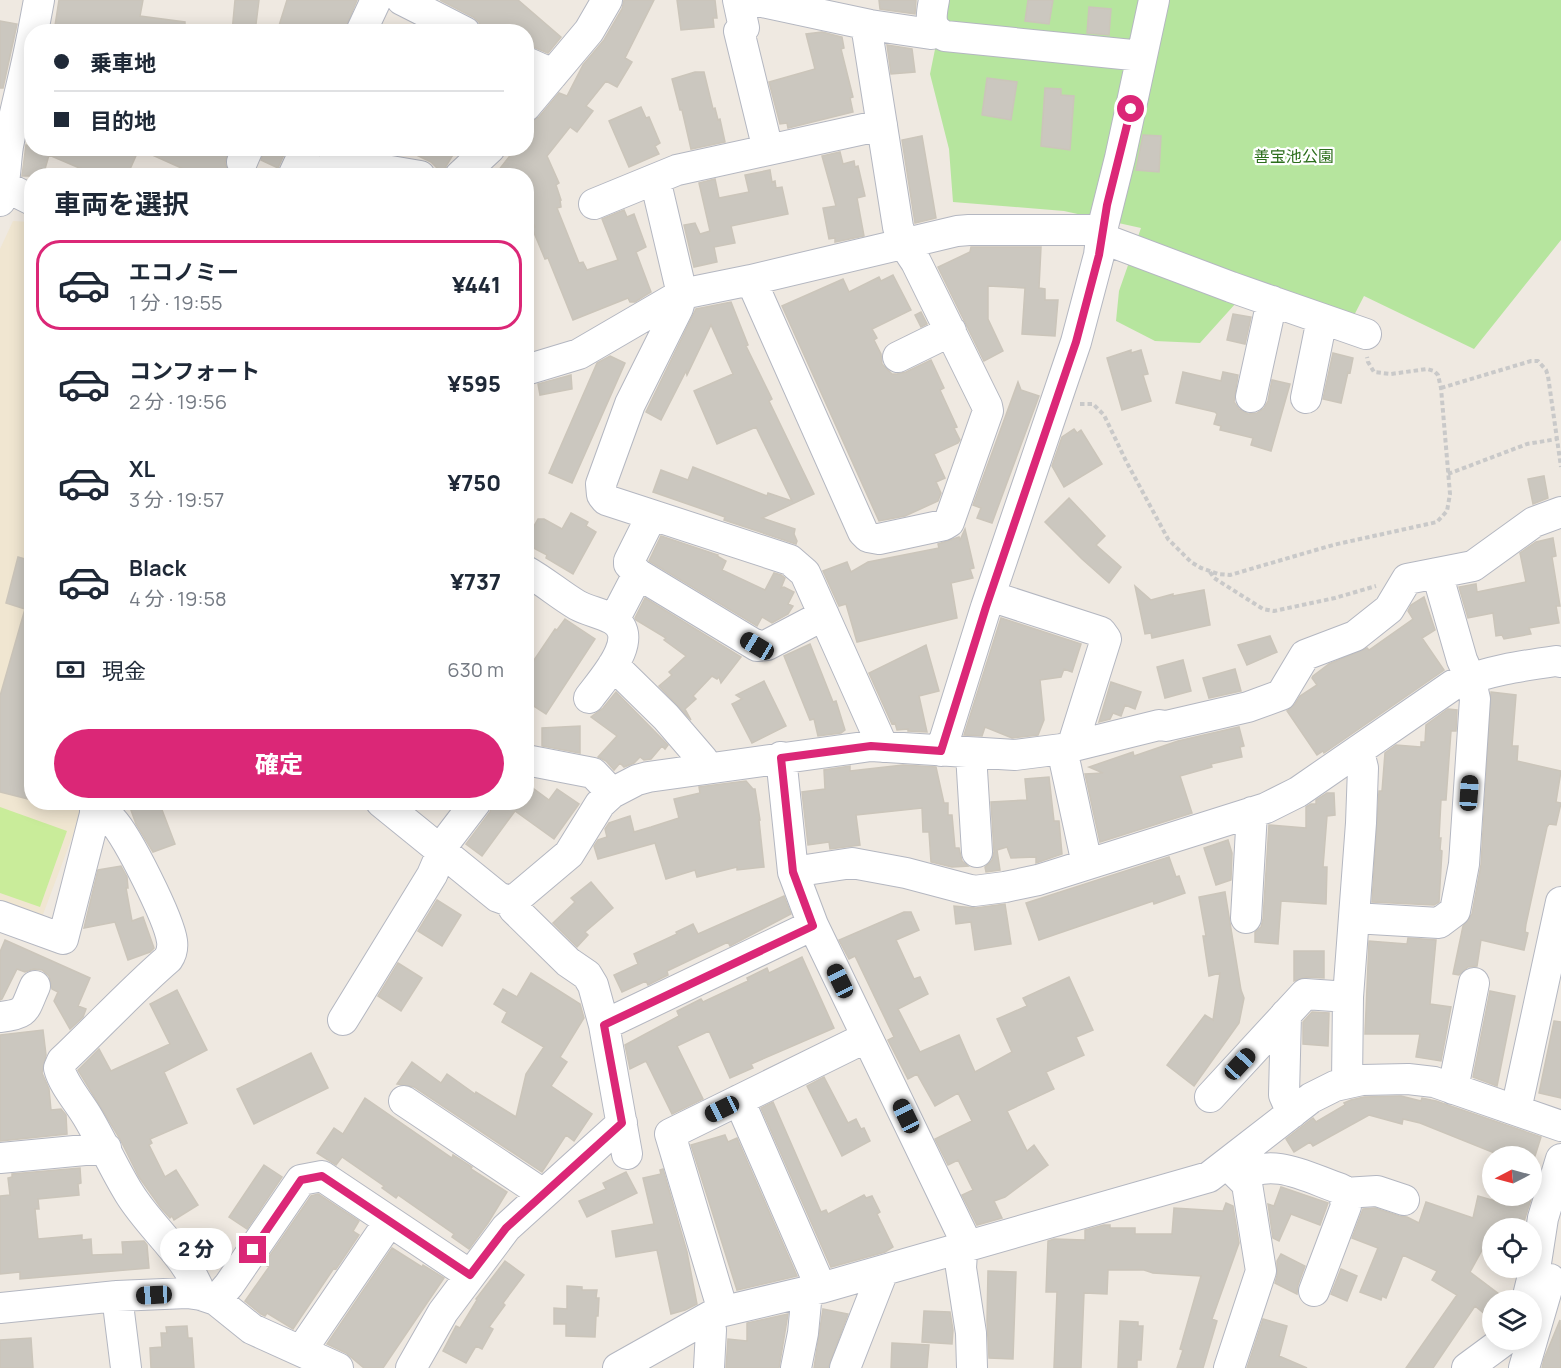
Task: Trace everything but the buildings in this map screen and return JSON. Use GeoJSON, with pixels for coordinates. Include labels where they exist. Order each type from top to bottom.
{"type":"FeatureCollection","features":[{"type":"Feature","properties":{"kind":"street"},"geometry":{"type":"LineString","coordinates":[[35,24],[39,0]]}},
{"type":"Feature","properties":{"kind":"street"},"geometry":{"type":"LineString","coordinates":[[366,24],[376,0]]}},
{"type":"Feature","properties":{"kind":"street"},"geometry":{"type":"LineString","coordinates":[[402,0],[449,24]]}},
{"type":"Feature","properties":{"kind":"street"},"geometry":{"type":"LineString","coordinates":[[534,84],[540,68],[589,31],[607,0]]}},
{"type":"Feature","properties":{"kind":"street"},"geometry":{"type":"LineString","coordinates":[[738,0],[744,28],[739,31],[768,150]]}},
{"type":"Feature","properties":{"kind":"street"},"geometry":{"type":"LineString","coordinates":[[753,0],[868,19],[931,34],[937,31]]}},
{"type":"Feature","properties":{"kind":"street"},"geometry":{"type":"LineString","coordinates":[[934,0],[931,19],[933,28],[945,36],[1142,56]]}},
{"type":"Feature","properties":{"kind":"street"},"geometry":{"type":"LineString","coordinates":[[941,751],[990,596],[1076,342],[1099,255],[1101,234],[1154,0]]}},
{"type":"Feature","properties":{"kind":"street"},"geometry":{"type":"LineString","coordinates":[[751,280],[864,532],[874,539],[944,525],[951,518],[988,411],[986,401],[916,261],[904,244],[898,227],[868,19]]}},
{"type":"Feature","properties":{"kind":"street"},"geometry":{"type":"LineString","coordinates":[[24,76],[1,190],[24,197]]}},
{"type":"Feature","properties":{"kind":"street"},"geometry":{"type":"LineString","coordinates":[[594,204],[677,170],[882,125]]}},
{"type":"Feature","properties":{"kind":"street"},"geometry":{"type":"LineString","coordinates":[[469,168],[481,156]]}},
{"type":"Feature","properties":{"kind":"street"},"geometry":{"type":"LineString","coordinates":[[331,168],[341,165],[374,168]]}},
{"type":"Feature","properties":{"kind":"street"},"geometry":{"type":"LineString","coordinates":[[655,179],[682,294],[678,308],[630,404],[601,484],[602,495],[606,500],[790,560],[806,573],[883,747]]}},
{"type":"Feature","properties":{"kind":"street"},"geometry":{"type":"LineString","coordinates":[[534,368],[579,354],[682,294],[969,230],[1101,234],[1272,301],[1366,334]]}},
{"type":"Feature","properties":{"kind":"street"},"geometry":{"type":"LineString","coordinates":[[1251,397],[1272,301]]}},
{"type":"Feature","properties":{"kind":"street"},"geometry":{"type":"LineString","coordinates":[[1306,398],[1322,319]]}},
{"type":"Feature","properties":{"kind":"street"},"geometry":{"type":"LineString","coordinates":[[898,357],[951,331]]}},
{"type":"Feature","properties":{"kind":"street"},"geometry":{"type":"LineString","coordinates":[[509,901],[518,897],[569,854],[600,804],[612,793],[648,777],[871,746],[1015,755],[1067,748],[1159,725],[1166,726],[1248,707],[1281,696],[1305,655],[1355,636],[1389,609],[1407,579],[1473,566],[1534,522],[1561,512]]}},
{"type":"Feature","properties":{"kind":"street"},"geometry":{"type":"LineString","coordinates":[[652,515],[629,564],[638,574],[757,646],[767,645],[824,615]]}},
{"type":"Feature","properties":{"kind":"street"},"geometry":{"type":"LineString","coordinates":[[1354,918],[1439,923],[1455,912],[1464,864],[1475,699],[1437,573]]}},
{"type":"Feature","properties":{"kind":"street"},"geometry":{"type":"LineString","coordinates":[[614,620],[638,574]]}},
{"type":"Feature","properties":{"kind":"street"},"geometry":{"type":"LineString","coordinates":[[534,576],[577,605],[614,620],[625,636],[625,642],[613,665],[589,698]]}},
{"type":"Feature","properties":{"kind":"street"},"geometry":{"type":"LineString","coordinates":[[990,596],[1101,632],[1106,639],[1067,748],[1087,864]]}},
{"type":"Feature","properties":{"kind":"street"},"geometry":{"type":"LineString","coordinates":[[793,872],[852,863],[906,873],[974,891],[1038,880],[1266,807],[1298,792],[1440,694],[1470,678],[1551,661],[1561,662]]}},
{"type":"Feature","properties":{"kind":"street"},"geometry":{"type":"LineString","coordinates":[[613,665],[666,717],[703,760],[705,769]]}},
{"type":"Feature","properties":{"kind":"street"},"geometry":{"type":"LineString","coordinates":[[1347,1083],[1348,997],[1363,768],[1356,752]]}},
{"type":"Feature","properties":{"kind":"street"},"geometry":{"type":"LineString","coordinates":[[971,754],[977,852]]}},
{"type":"Feature","properties":{"kind":"street"},"geometry":{"type":"LineString","coordinates":[[781,758],[793,872],[813,926],[963,1236],[961,1268],[971,1333],[972,1368]]}},
{"type":"Feature","properties":{"kind":"street"},"geometry":{"type":"LineString","coordinates":[[534,762],[593,773],[612,793]]}},
{"type":"Feature","properties":{"kind":"street"},"geometry":{"type":"LineString","coordinates":[[0,916],[63,939],[95,810]]}},
{"type":"Feature","properties":{"kind":"street"},"geometry":{"type":"LineString","coordinates":[[98,810],[108,817],[124,839],[145,875],[169,929],[172,953],[129,993],[59,1065],[60,1073],[106,1148],[128,1192],[181,1257],[208,1298],[252,1329],[338,1368]]}},
{"type":"Feature","properties":{"kind":"street"},"geometry":{"type":"LineString","coordinates":[[391,810],[498,897],[509,901],[514,909],[560,955],[590,979],[599,1000],[627,1154]]}},
{"type":"Feature","properties":{"kind":"street"},"geometry":{"type":"LineString","coordinates":[[344,1020],[432,875],[447,840],[470,810]]}},
{"type":"Feature","properties":{"kind":"street"},"geometry":{"type":"LineString","coordinates":[[1246,918],[1252,812]]}},
{"type":"Feature","properties":{"kind":"street"},"geometry":{"type":"LineString","coordinates":[[1516,1110],[1561,902]]}},
{"type":"Feature","properties":{"kind":"street"},"geometry":{"type":"LineString","coordinates":[[604,1025],[813,926]]}},
{"type":"Feature","properties":{"kind":"street"},"geometry":{"type":"LineString","coordinates":[[1453,1089],[1474,983]]}},
{"type":"Feature","properties":{"kind":"street"},"geometry":{"type":"LineString","coordinates":[[0,1017],[19,1015],[23,1012],[35,986]]}},
{"type":"Feature","properties":{"kind":"street"},"geometry":{"type":"LineString","coordinates":[[1210,1097],[1305,994],[1348,997]]}},
{"type":"Feature","properties":{"kind":"street"},"geometry":{"type":"LineString","coordinates":[[1286,1014],[1284,1095],[1292,1113]]}},
{"type":"Feature","properties":{"kind":"street"},"geometry":{"type":"LineString","coordinates":[[709,1368],[711,1330],[715,1314],[670,1134],[867,1037]]}},
{"type":"Feature","properties":{"kind":"street"},"geometry":{"type":"LineString","coordinates":[[1234,1170],[1292,1113],[1325,1090],[1347,1083],[1378,1079],[1434,1082],[1561,1126]]}},
{"type":"Feature","properties":{"kind":"street"},"geometry":{"type":"LineString","coordinates":[[739,1100],[814,1290],[796,1368]]}},
{"type":"Feature","properties":{"kind":"street"},"geometry":{"type":"LineString","coordinates":[[404,1101],[543,1194]]}},
{"type":"Feature","properties":{"kind":"street"},"geometry":{"type":"LineString","coordinates":[[411,1368],[443,1312],[506,1228],[622,1123]]}},
{"type":"Feature","properties":{"kind":"street"},"geometry":{"type":"LineString","coordinates":[[0,1158],[106,1148]]}},
{"type":"Feature","properties":{"kind":"street"},"geometry":{"type":"LineString","coordinates":[[1529,1290],[1544,1218],[1561,1159]]}},
{"type":"Feature","properties":{"kind":"street"},"geometry":{"type":"LineString","coordinates":[[618,1368],[715,1314],[814,1290],[1234,1170],[1274,1166],[1341,1189],[1344,1193],[1346,1206],[1314,1291]]}},
{"type":"Feature","properties":{"kind":"street"},"geometry":{"type":"LineString","coordinates":[[1229,1368],[1261,1271],[1247,1184],[1234,1170]]}},
{"type":"Feature","properties":{"kind":"street"},"geometry":{"type":"LineString","coordinates":[[0,1308],[117,1296],[188,1293],[208,1298],[229,1286],[301,1180],[322,1176],[470,1275]]}},
{"type":"Feature","properties":{"kind":"street"},"geometry":{"type":"LineString","coordinates":[[1344,1193],[1377,1191],[1404,1200]]}},
{"type":"Feature","properties":{"kind":"street"},"geometry":{"type":"LineString","coordinates":[[301,1351],[389,1222]]}},
{"type":"Feature","properties":{"kind":"street"},"geometry":{"type":"LineString","coordinates":[[1524,1368],[1549,1284],[1561,1233]]}},
{"type":"Feature","properties":{"kind":"street"},"geometry":{"type":"LineString","coordinates":[[845,1368],[883,1270]]}},
{"type":"Feature","properties":{"kind":"street"},"geometry":{"type":"LineString","coordinates":[[117,1296],[126,1368]]}},
{"type":"Feature","properties":{"kind":"street"},"geometry":{"type":"LineString","coordinates":[[1467,1368],[1491,1350]]}},
{"type":"Feature","properties":{"kind":"path"},"geometry":{"type":"LineString","coordinates":[[1056,404],[1093,404],[1098,407],[1168,539],[1191,562],[1209,571],[1230,575],[1333,545],[1437,522],[1447,511],[1449,504],[1448,474],[1438,375],[1427,369],[1391,374],[1374,372],[1368,362],[1369,336],[1366,334]]}},
{"type":"Feature","properties":{"kind":"path"},"geometry":{"type":"LineString","coordinates":[[1441,388],[1535,360],[1546,370],[1548,376],[1561,467]]}},
{"type":"Feature","properties":{"kind":"path"},"geometry":{"type":"LineString","coordinates":[[1448,474],[1527,444],[1557,439]]}},
{"type":"Feature","properties":{"kind":"path"},"geometry":{"type":"LineString","coordinates":[[1209,571],[1215,578],[1263,609],[1274,611],[1335,598],[1389,582],[1402,584]]}},
{"type":"Feature","properties":{"kind":"shaded area"},"geometry":{"type":"Polygon","coordinates":[[[13,221],[24,222],[24,810],[82,810],[42,917],[0,900],[0,249],[13,221]]]}},
{"type":"Feature","properties":{"kind":"green space","name":"善宝池公園"},"geometry":{"type":"Polygon","coordinates":[[[945,0],[1561,0],[1561,240],[1474,349],[1364,296],[1348,327],[1236,303],[1200,343],[1155,341],[1116,321],[1119,291],[1141,228],[1064,211],[953,202],[949,149],[930,74],[945,0]]]}},
{"type":"Feature","properties":{"kind":"green space"},"geometry":{"type":"Polygon","coordinates":[[[0,807],[67,831],[40,907],[0,893],[0,807]]]}},
{"type":"Feature","properties":{"kind":"route"},"geometry":{"type":"LineString","coordinates":[[253,1250],[301,1180],[322,1176],[470,1275],[506,1228],[622,1123],[604,1025],[813,926],[793,872],[781,758],[871,746],[941,751],[986,607],[1076,342],[1099,255],[1107,205],[1131,109]]}}]}
